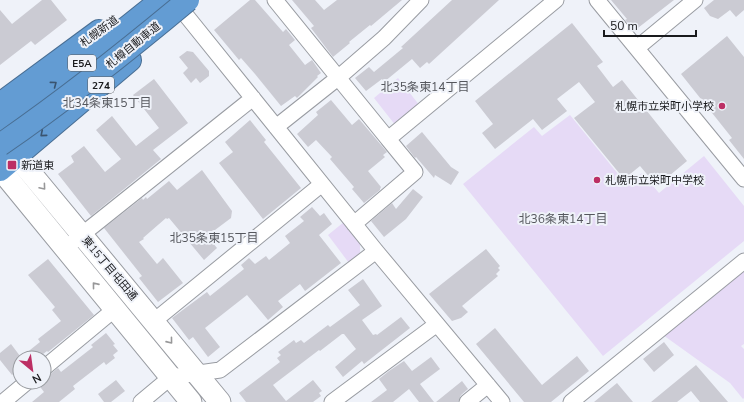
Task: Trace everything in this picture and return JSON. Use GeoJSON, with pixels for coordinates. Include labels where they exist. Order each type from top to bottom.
{"type":"FeatureCollection","features":[{"type":"Feature","properties":{"kind":"highway","name":"札幌新道"},"geometry":{"type":"LineString","coordinates":[[0,104],[140,0]]}},
{"type":"Feature","properties":{"kind":"highway","name":"札樽自動車道"},"geometry":{"type":"LineString","coordinates":[[0,123],[46,91],[161,0]]}},
{"type":"Feature","properties":{"kind":"highway"},"geometry":{"type":"LineString","coordinates":[[186,7],[202,0]]}},
{"type":"Feature","properties":{"kind":"highway","name":"札樽自動車道"},"geometry":{"type":"LineString","coordinates":[[9,151],[57,106],[186,7]]}},
{"type":"Feature","properties":{"kind":"highway"},"geometry":{"type":"LineString","coordinates":[[0,169],[9,151]]}},
{"type":"Feature","properties":{"kind":"street"},"geometry":{"type":"LineString","coordinates":[[275,0],[415,172],[354,224]]}},
{"type":"Feature","properties":{"kind":"street"},"geometry":{"type":"LineString","coordinates":[[276,127],[339,77],[384,38],[421,0]]}},
{"type":"Feature","properties":{"kind":"street"},"geometry":{"type":"LineString","coordinates":[[388,139],[556,0]]}},
{"type":"Feature","properties":{"kind":"street"},"geometry":{"type":"LineString","coordinates":[[597,0],[744,179]]}},
{"type":"Feature","properties":{"kind":"street"},"geometry":{"type":"LineString","coordinates":[[637,48],[689,2]]}},
{"type":"Feature","properties":{"kind":"street"},"geometry":{"type":"LineString","coordinates":[[186,7],[276,127],[376,251],[502,402]]}},
{"type":"Feature","properties":{"kind":"street"},"geometry":{"type":"LineString","coordinates":[[65,248],[253,98]]}},
{"type":"Feature","properties":{"kind":"street","name":"東15丁目屯田通"},"geometry":{"type":"LineString","coordinates":[[0,135],[9,151],[82,234],[220,402]]}},
{"type":"Feature","properties":{"kind":"street","name":"東15丁目屯田通"},"geometry":{"type":"LineString","coordinates":[[0,169],[191,402]]}},
{"type":"Feature","properties":{"kind":"street"},"geometry":{"type":"LineString","coordinates":[[154,321],[322,184]]}},
{"type":"Feature","properties":{"kind":"street"},"geometry":{"type":"LineString","coordinates":[[140,402],[171,377],[220,370],[376,251]]}},
{"type":"Feature","properties":{"kind":"street"},"geometry":{"type":"LineString","coordinates":[[571,402],[744,260]]}},
{"type":"Feature","properties":{"kind":"street"},"geometry":{"type":"LineString","coordinates":[[52,361],[115,309]]}},
{"type":"Feature","properties":{"kind":"street"},"geometry":{"type":"LineString","coordinates":[[332,402],[437,324]]}},
{"type":"Feature","properties":{"kind":"street"},"geometry":{"type":"LineString","coordinates":[[467,402],[488,385]]}},
{"type":"Feature","properties":{"kind":"street"},"geometry":{"type":"LineString","coordinates":[[2,402],[17,390]]}},
{"type":"Feature","properties":{"kind":"shaded area"},"geometry":{"type":"Polygon","coordinates":[[[398,78],[420,106],[396,126],[374,98],[398,78]]]}},
{"type":"Feature","properties":{"kind":"shaded area"},"geometry":{"type":"Polygon","coordinates":[[[570,115],[627,185],[642,173],[659,193],[704,156],[744,206],[744,241],[603,356],[463,184],[534,127],[542,136],[570,115]]]}},
{"type":"Feature","properties":{"kind":"shaded area"},"geometry":{"type":"Polygon","coordinates":[[[344,222],[360,243],[360,253],[349,263],[328,235],[344,222]]]}},
{"type":"Feature","properties":{"kind":"shaded area"},"geometry":{"type":"Polygon","coordinates":[[[744,270],[744,344],[741,346],[744,349],[743,399],[730,383],[663,335],[744,270]]]}},
{"type":"Feature","properties":{"kind":"building"},"geometry":{"type":"Polygon","coordinates":[[[42,0],[51,0],[67,20],[35,45],[31,41],[0,65],[0,10],[12,24],[42,0]]]}},
{"type":"Feature","properties":{"kind":"building"},"geometry":{"type":"Polygon","coordinates":[[[250,0],[255,0],[283,32],[286,29],[295,40],[289,45],[305,65],[312,60],[321,73],[297,98],[295,96],[281,106],[241,58],[239,60],[214,30],[250,0]]]}},
{"type":"Feature","properties":{"kind":"building"},"geometry":{"type":"Polygon","coordinates":[[[292,0],[315,0],[324,10],[337,0],[402,0],[349,42],[350,43],[333,57],[311,28],[314,26],[292,0]]]}},
{"type":"Feature","properties":{"kind":"building"},"geometry":{"type":"Polygon","coordinates":[[[452,0],[499,0],[429,64],[427,62],[420,68],[412,59],[384,82],[382,79],[366,91],[355,78],[369,67],[374,72],[403,48],[401,47],[452,0]]]}},
{"type":"Feature","properties":{"kind":"building"},"geometry":{"type":"Polygon","coordinates":[[[611,0],[674,0],[634,31],[625,20],[627,19],[611,0]]]}},
{"type":"Feature","properties":{"kind":"building"},"geometry":{"type":"Polygon","coordinates":[[[714,0],[744,0],[744,10],[736,17],[730,10],[718,19],[710,16],[704,8],[714,0]]]}},
{"type":"Feature","properties":{"kind":"building"},"geometry":{"type":"Polygon","coordinates":[[[572,23],[603,62],[597,66],[613,87],[622,80],[687,161],[657,186],[640,166],[624,179],[574,118],[595,102],[579,82],[557,99],[567,111],[542,130],[533,119],[495,149],[482,133],[493,124],[475,101],[572,23]]]}},
{"type":"Feature","properties":{"kind":"building"},"geometry":{"type":"Polygon","coordinates":[[[727,36],[744,57],[744,159],[729,140],[732,138],[681,74],[727,36]]]}},
{"type":"Feature","properties":{"kind":"building"},"geometry":{"type":"Polygon","coordinates":[[[187,51],[193,52],[209,71],[209,76],[200,83],[196,78],[191,83],[183,73],[188,68],[179,57],[187,51]]]}},
{"type":"Feature","properties":{"kind":"building"},"geometry":{"type":"Polygon","coordinates":[[[154,79],[188,123],[153,150],[161,159],[91,216],[58,174],[74,162],[71,156],[84,146],[105,172],[121,159],[96,130],[112,116],[136,146],[159,128],[133,95],[154,79]]]}},
{"type":"Feature","properties":{"kind":"building"},"geometry":{"type":"Polygon","coordinates":[[[331,100],[352,125],[359,119],[387,152],[383,155],[385,157],[368,171],[381,187],[380,190],[364,203],[352,189],[354,187],[330,159],[332,157],[316,140],[308,147],[297,134],[318,115],[316,112],[331,100]]]}},
{"type":"Feature","properties":{"kind":"building"},"geometry":{"type":"Polygon","coordinates":[[[250,120],[266,140],[264,142],[301,188],[263,219],[219,163],[233,152],[225,142],[250,120]]]}},
{"type":"Feature","properties":{"kind":"building"},"geometry":{"type":"Polygon","coordinates":[[[422,132],[451,167],[459,172],[451,185],[435,175],[434,178],[406,146],[422,132]]]}},
{"type":"Feature","properties":{"kind":"building"},"geometry":{"type":"Polygon","coordinates":[[[202,170],[232,211],[231,218],[207,236],[217,248],[204,260],[169,218],[166,218],[139,242],[157,264],[163,258],[183,283],[158,302],[139,278],[142,276],[104,228],[142,198],[143,200],[146,197],[147,199],[169,181],[177,190],[202,170]]]}},
{"type":"Feature","properties":{"kind":"building"},"geometry":{"type":"Polygon","coordinates":[[[413,189],[423,197],[406,219],[384,237],[371,221],[392,203],[396,209],[413,189]]]}},
{"type":"Feature","properties":{"kind":"building"},"geometry":{"type":"Polygon","coordinates":[[[312,207],[320,216],[324,213],[332,224],[319,235],[341,263],[305,291],[300,284],[278,301],[283,307],[268,320],[247,295],[205,328],[220,347],[208,357],[193,337],[189,340],[172,318],[207,292],[210,296],[244,269],[241,265],[249,258],[255,264],[266,256],[269,260],[290,243],[285,236],[304,221],[300,217],[312,207]]]}},
{"type":"Feature","properties":{"kind":"building"},"geometry":{"type":"Polygon","coordinates":[[[486,249],[500,266],[498,268],[500,270],[496,274],[498,276],[462,306],[468,312],[461,318],[452,321],[429,294],[486,249]]]}},
{"type":"Feature","properties":{"kind":"building"},"geometry":{"type":"Polygon","coordinates":[[[48,259],[94,315],[50,350],[30,350],[40,342],[38,339],[61,321],[52,310],[55,307],[28,275],[48,259]]]}},
{"type":"Feature","properties":{"kind":"building"},"geometry":{"type":"Polygon","coordinates":[[[363,279],[382,306],[362,320],[373,335],[377,335],[401,317],[410,328],[364,364],[362,361],[343,377],[335,367],[356,349],[344,334],[342,334],[273,385],[286,401],[313,380],[322,391],[319,393],[321,396],[313,402],[246,402],[239,393],[280,362],[277,358],[281,355],[278,352],[294,340],[296,343],[301,340],[304,343],[328,325],[330,327],[360,305],[348,290],[363,279]]]}},
{"type":"Feature","properties":{"kind":"building"},"geometry":{"type":"Polygon","coordinates":[[[495,328],[542,385],[577,356],[589,371],[551,402],[524,402],[476,344],[495,328]]]}},
{"type":"Feature","properties":{"kind":"building"},"geometry":{"type":"Polygon","coordinates":[[[106,333],[115,344],[113,345],[118,351],[113,355],[115,358],[106,365],[104,362],[73,386],[75,389],[59,402],[32,402],[44,392],[42,390],[52,390],[52,373],[58,368],[61,372],[93,347],[91,345],[106,333]]]}},
{"type":"Feature","properties":{"kind":"building"},"geometry":{"type":"Polygon","coordinates":[[[664,342],[674,355],[654,372],[643,359],[664,342]]]}},
{"type":"Feature","properties":{"kind":"building"},"geometry":{"type":"Polygon","coordinates":[[[11,344],[16,350],[12,350],[12,375],[0,360],[0,353],[11,344]]]}},
{"type":"Feature","properties":{"kind":"building"},"geometry":{"type":"Polygon","coordinates":[[[431,357],[440,369],[420,384],[434,402],[419,402],[409,389],[393,402],[371,402],[387,390],[379,379],[389,371],[404,361],[412,371],[431,357]]]}},
{"type":"Feature","properties":{"kind":"building"},"geometry":{"type":"Polygon","coordinates":[[[696,365],[728,402],[700,402],[691,391],[677,402],[651,402],[696,365]]]}},
{"type":"Feature","properties":{"kind":"building"},"geometry":{"type":"Polygon","coordinates":[[[116,380],[125,391],[111,402],[104,402],[98,394],[116,380]]]}},
{"type":"Feature","properties":{"kind":"building"},"geometry":{"type":"Polygon","coordinates":[[[462,381],[468,389],[461,395],[458,402],[436,402],[462,381]]]}},
{"type":"Feature","properties":{"kind":"building"},"geometry":{"type":"Polygon","coordinates":[[[617,383],[633,402],[594,402],[617,383]]]}},
{"type":"Feature","properties":{"kind":"place","name":"札幌市立栄町小学校"},"geometry":{"type":"Point","coordinates":[722,106]}},
{"type":"Feature","properties":{"kind":"place","name":"新道東"},"geometry":{"type":"Point","coordinates":[12,165]}},
{"type":"Feature","properties":{"kind":"place","name":"札幌市立栄町中学校"},"geometry":{"type":"Point","coordinates":[597,180]}},
{"type":"Feature","properties":{"kind":"district","name":"北35条東14丁目"},"geometry":{"type":"Point","coordinates":[425,87]}},
{"type":"Feature","properties":{"kind":"district","name":"北34条東15丁目"},"geometry":{"type":"Point","coordinates":[107,103]}},
{"type":"Feature","properties":{"kind":"district","name":"北36条東14丁目"},"geometry":{"type":"Point","coordinates":[563,219]}},
{"type":"Feature","properties":{"kind":"district","name":"北35条東15丁目"},"geometry":{"type":"Point","coordinates":[214,238]}}]}
